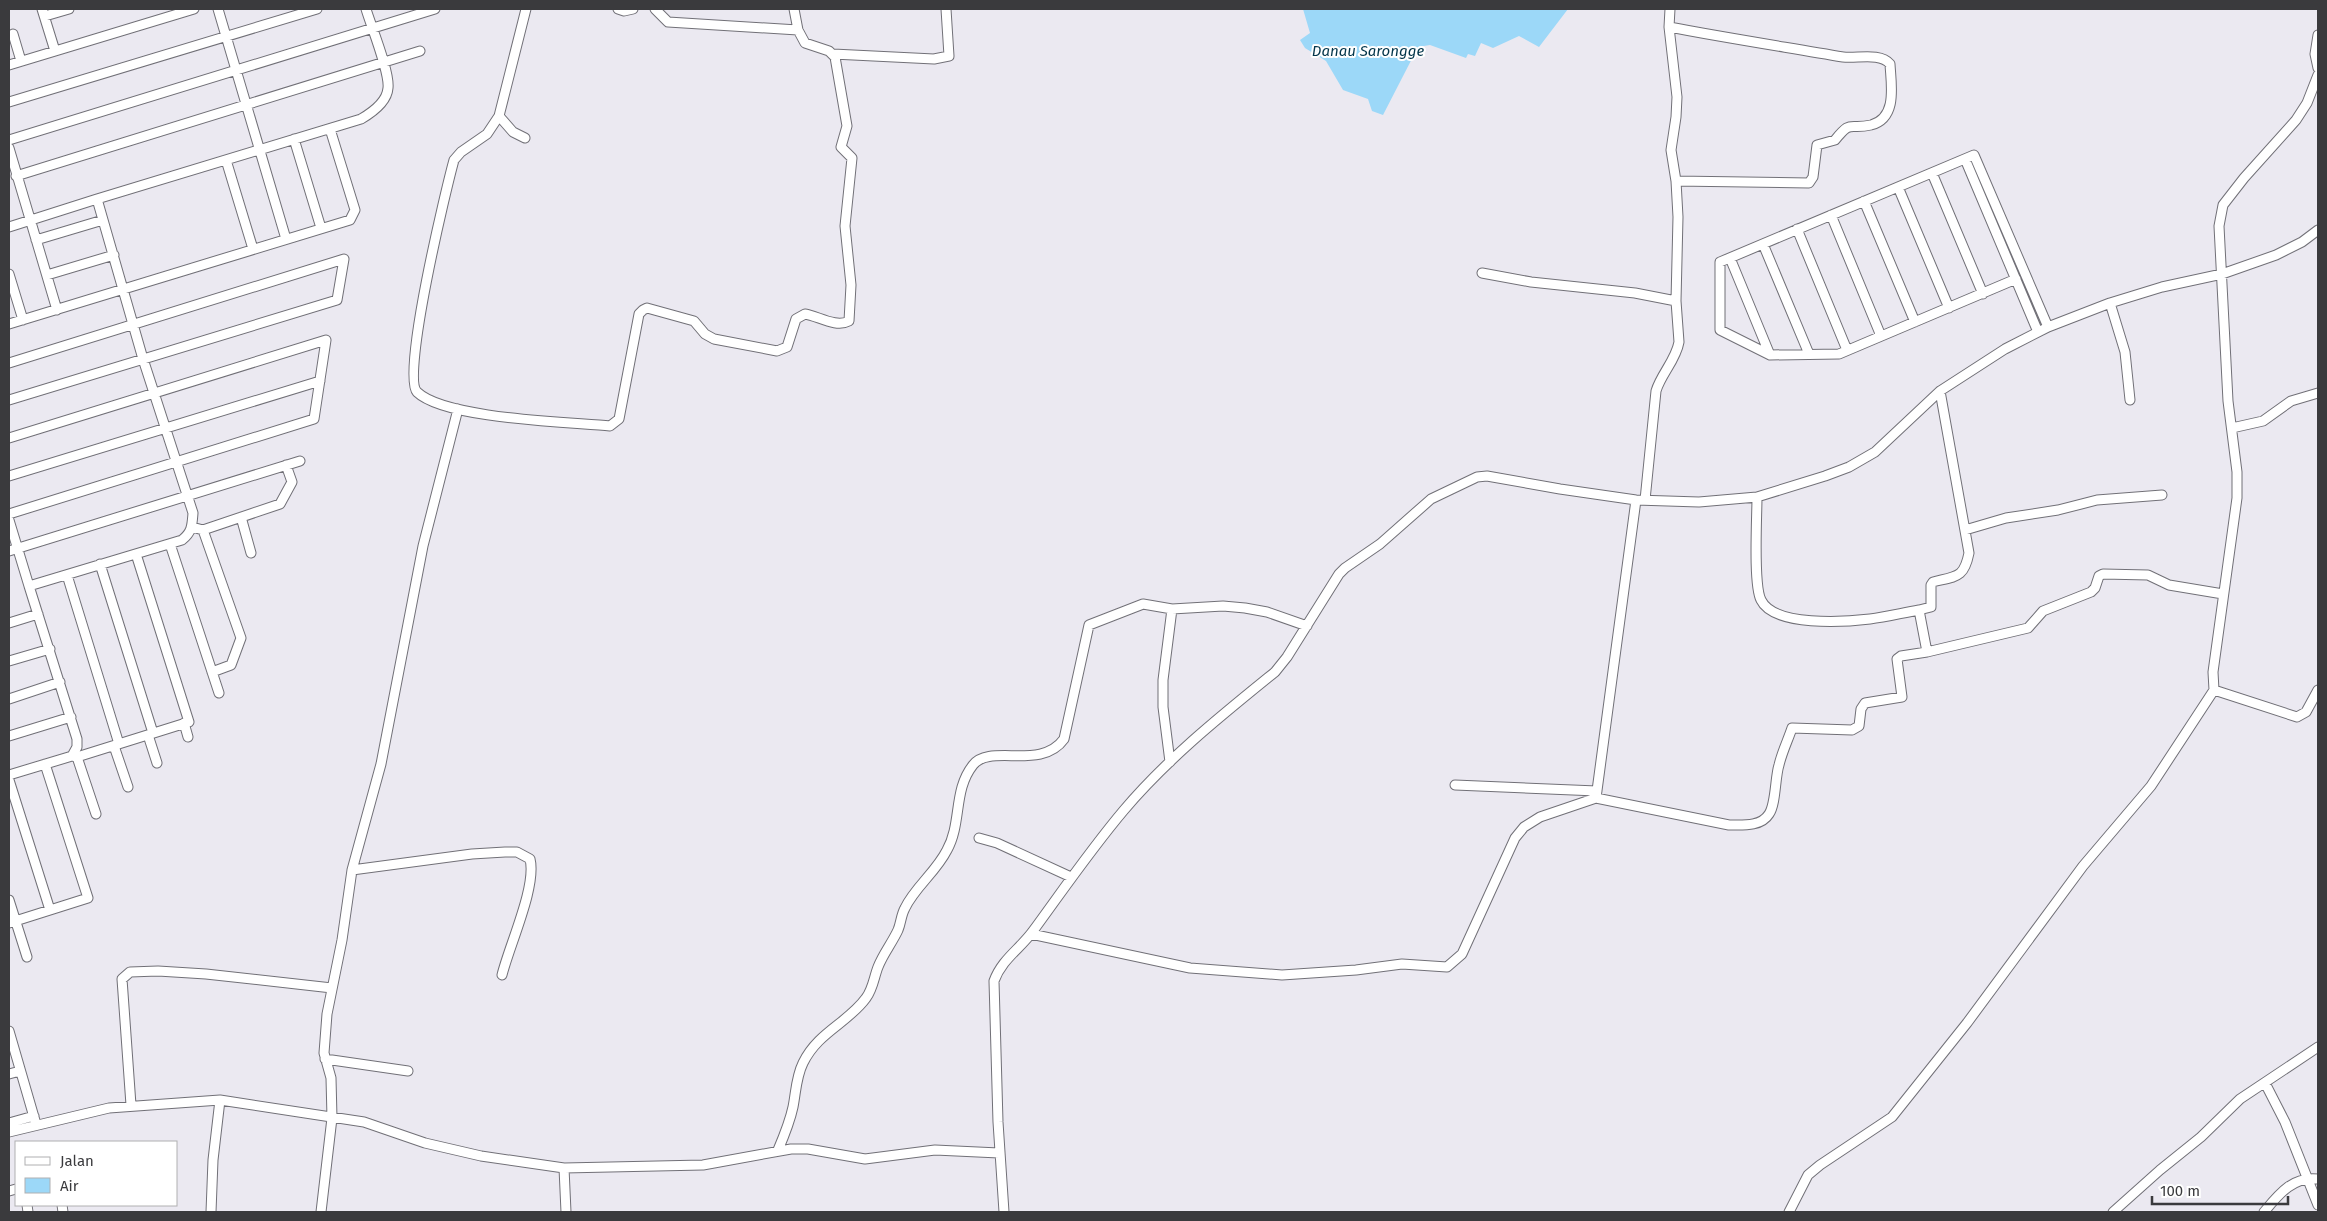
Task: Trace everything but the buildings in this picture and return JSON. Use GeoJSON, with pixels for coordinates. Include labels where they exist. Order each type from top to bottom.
{"type":"FeatureCollection","features":[{"type":"Feature","properties":{"kind":"street"},"geometry":{"type":"LineString","coordinates":[[55,51],[44,12],[69,9]]}},
{"type":"Feature","properties":{"kind":"street"},"geometry":{"type":"LineString","coordinates":[[9,65],[194,9]]}},
{"type":"Feature","properties":{"kind":"street"},"geometry":{"type":"LineString","coordinates":[[218,9],[286,239]]}},
{"type":"Feature","properties":{"kind":"street"},"geometry":{"type":"LineString","coordinates":[[226,36],[304,11],[316,9]]}},
{"type":"Feature","properties":{"kind":"street"},"geometry":{"type":"LineString","coordinates":[[9,102],[316,9]]}},
{"type":"Feature","properties":{"kind":"street"},"geometry":{"type":"LineString","coordinates":[[9,227],[330,129],[361,119],[373,112],[383,101],[388,88],[383,63],[366,9]]}},
{"type":"Feature","properties":{"kind":"street"},"geometry":{"type":"LineString","coordinates":[[9,140],[435,9]]}},
{"type":"Feature","properties":{"kind":"street"},"geometry":{"type":"LineString","coordinates":[[526,9],[499,116],[487,134],[461,152],[454,160],[436,229],[417,343],[415,388],[419,394],[458,409],[495,417],[610,426],[619,419],[639,314],[648,308],[694,321],[705,334],[714,339],[778,351],[786,347],[796,319],[805,314],[842,323],[849,320],[851,285],[845,226],[852,158],[841,147],[847,126],[839,88],[836,60],[833,54]]}},
{"type":"Feature","properties":{"kind":"street"},"geometry":{"type":"LineString","coordinates":[[618,9],[633,9]]}},
{"type":"Feature","properties":{"kind":"street"},"geometry":{"type":"LineString","coordinates":[[655,9],[668,22],[798,30]]}},
{"type":"Feature","properties":{"kind":"street"},"geometry":{"type":"LineString","coordinates":[[794,9],[798,30],[802,39],[808,45],[833,54],[934,59],[949,56],[946,9]]}},
{"type":"Feature","properties":{"kind":"street"},"geometry":{"type":"LineString","coordinates":[[1645,500],[1658,382],[1678,349],[1676,301],[1678,236],[1676,181],[1671,150],[1676,117],[1676,97],[1669,27],[1670,9]]}},
{"type":"Feature","properties":{"kind":"street"},"geometry":{"type":"LineString","coordinates":[[1669,27],[1849,58],[1882,58],[1890,64],[1892,98],[1890,108],[1879,121],[1872,124],[1848,126],[1843,129],[1835,140],[1817,145],[1813,177],[1809,183],[1676,181]]}},
{"type":"Feature","properties":{"kind":"street"},"geometry":{"type":"LineString","coordinates":[[13,34],[21,61]]}},
{"type":"Feature","properties":{"kind":"street"},"geometry":{"type":"LineString","coordinates":[[2318,35],[2316,54],[2318,68]]}},
{"type":"Feature","properties":{"kind":"street"},"geometry":{"type":"LineString","coordinates":[[16,176],[420,50]]}},
{"type":"Feature","properties":{"kind":"street"},"geometry":{"type":"LineString","coordinates":[[1789,1212],[1808,1175],[1892,1117],[1967,1023],[2083,866],[2150,786],[2214,690],[2213,672],[2237,498],[2237,472],[2222,317],[2219,226],[2223,205],[2244,178],[2296,120],[2307,103],[2318,75]]}},
{"type":"Feature","properties":{"kind":"street"},"geometry":{"type":"LineString","coordinates":[[499,116],[513,132],[525,138]]}},
{"type":"Feature","properties":{"kind":"street"},"geometry":{"type":"LineString","coordinates":[[9,324],[350,220],[355,210],[330,129]]}},
{"type":"Feature","properties":{"kind":"street"},"geometry":{"type":"LineString","coordinates":[[294,139],[321,228]]}},
{"type":"Feature","properties":{"kind":"street"},"geometry":{"type":"LineString","coordinates":[[9,148],[57,310]]}},
{"type":"Feature","properties":{"kind":"street"},"geometry":{"type":"LineString","coordinates":[[2016,279],[1839,354],[1770,355],[1720,330],[1720,262],[1974,155],[2048,327]]}},
{"type":"Feature","properties":{"kind":"street"},"geometry":{"type":"LineString","coordinates":[[226,160],[253,250]]}},
{"type":"Feature","properties":{"kind":"street"},"geometry":{"type":"LineString","coordinates":[[1964,160],[2038,332]]}},
{"type":"Feature","properties":{"kind":"street"},"geometry":{"type":"LineString","coordinates":[[1932,173],[1983,294]]}},
{"type":"Feature","properties":{"kind":"street"},"geometry":{"type":"LineString","coordinates":[[1898,187],[1949,308]]}},
{"type":"Feature","properties":{"kind":"street"},"geometry":{"type":"LineString","coordinates":[[29,586],[182,540],[188,535],[192,527],[193,513],[143,359],[97,199]]}},
{"type":"Feature","properties":{"kind":"street"},"geometry":{"type":"LineString","coordinates":[[1864,201],[1915,322]]}},
{"type":"Feature","properties":{"kind":"street"},"geometry":{"type":"LineString","coordinates":[[1831,215],[1881,336]]}},
{"type":"Feature","properties":{"kind":"street"},"geometry":{"type":"LineString","coordinates":[[36,240],[103,220]]}},
{"type":"Feature","properties":{"kind":"street"},"geometry":{"type":"LineString","coordinates":[[1797,229],[1848,350]]}},
{"type":"Feature","properties":{"kind":"street"},"geometry":{"type":"LineString","coordinates":[[1004,1212],[999,1153],[994,981],[1005,960],[1031,934],[1071,877],[1125,809],[1170,762],[1275,672],[1288,658],[1346,568],[1380,544],[1431,499],[1477,478],[1487,476],[1636,500],[1700,502],[1757,497],[1849,467],[1874,452],[1940,391],[2005,349],[2048,327],[2110,303],[2162,287],[2222,274],[2276,255],[2302,242],[2318,230]]}},
{"type":"Feature","properties":{"kind":"street"},"geometry":{"type":"LineString","coordinates":[[1763,244],[1809,354]]}},
{"type":"Feature","properties":{"kind":"street"},"geometry":{"type":"LineString","coordinates":[[47,276],[114,255]]}},
{"type":"Feature","properties":{"kind":"street"},"geometry":{"type":"LineString","coordinates":[[1730,258],[1770,355]]}},
{"type":"Feature","properties":{"kind":"street"},"geometry":{"type":"LineString","coordinates":[[9,363],[344,259],[337,300],[9,400]]}},
{"type":"Feature","properties":{"kind":"street"},"geometry":{"type":"LineString","coordinates":[[1482,273],[1531,282],[1635,293],[1676,301]]}},
{"type":"Feature","properties":{"kind":"street"},"geometry":{"type":"LineString","coordinates":[[9,274],[23,320]]}},
{"type":"Feature","properties":{"kind":"street"},"geometry":{"type":"LineString","coordinates":[[2110,303],[2125,352],[2130,400]]}},
{"type":"Feature","properties":{"kind":"street"},"geometry":{"type":"LineString","coordinates":[[9,438],[326,340],[314,420],[9,514]]}},
{"type":"Feature","properties":{"kind":"street"},"geometry":{"type":"LineString","coordinates":[[9,476],[320,381]]}},
{"type":"Feature","properties":{"kind":"street"},"geometry":{"type":"LineString","coordinates":[[1757,497],[1758,578],[1761,600],[1768,609],[1783,616],[1817,622],[1869,620],[1931,607],[1932,583],[1960,576],[1964,571],[1970,553],[1940,391]]}},
{"type":"Feature","properties":{"kind":"street"},"geometry":{"type":"LineString","coordinates":[[2232,428],[2263,421],[2291,401],[2318,393]]}},
{"type":"Feature","properties":{"kind":"street"},"geometry":{"type":"LineString","coordinates":[[321,1212],[332,1118],[332,1090],[325,1059],[324,1028],[352,870],[381,764],[423,546],[458,409]]}},
{"type":"Feature","properties":{"kind":"street"},"geometry":{"type":"LineString","coordinates":[[13,550],[300,461]]}},
{"type":"Feature","properties":{"kind":"street"},"geometry":{"type":"LineString","coordinates":[[192,527],[203,530],[280,504],[292,482],[286,465]]}},
{"type":"Feature","properties":{"kind":"street"},"geometry":{"type":"LineString","coordinates":[[1965,530],[2006,518],[2058,510],[2097,500],[2162,495]]}},
{"type":"Feature","properties":{"kind":"street"},"geometry":{"type":"LineString","coordinates":[[1596,794],[1636,500]]}},
{"type":"Feature","properties":{"kind":"street"},"geometry":{"type":"LineString","coordinates":[[240,517],[251,553]]}},
{"type":"Feature","properties":{"kind":"street"},"geometry":{"type":"LineString","coordinates":[[9,520],[13,550],[29,586],[50,649],[77,739],[75,756],[96,814]]}},
{"type":"Feature","properties":{"kind":"street"},"geometry":{"type":"LineString","coordinates":[[203,530],[241,638],[231,665],[212,672]]}},
{"type":"Feature","properties":{"kind":"street"},"geometry":{"type":"LineString","coordinates":[[170,544],[219,692]]}},
{"type":"Feature","properties":{"kind":"street"},"geometry":{"type":"LineString","coordinates":[[9,775],[117,745],[189,722],[136,554]]}},
{"type":"Feature","properties":{"kind":"street"},"geometry":{"type":"LineString","coordinates":[[100,564],[158,763]]}},
{"type":"Feature","properties":{"kind":"street"},"geometry":{"type":"LineString","coordinates":[[1455,785],[1596,794],[1729,825],[1748,825],[1762,820],[1769,815],[1779,764],[1792,728],[1856,729],[1860,726],[1862,709],[1865,703],[1904,695],[1897,659],[1901,656],[1927,652],[2028,628],[2035,622],[2038,614],[2043,611],[2091,592],[2095,588],[2099,576],[2103,574],[2148,574],[2169,585],[2223,594]]}},
{"type":"Feature","properties":{"kind":"street"},"geometry":{"type":"LineString","coordinates":[[67,575],[128,787]]}},
{"type":"Feature","properties":{"kind":"street"},"geometry":{"type":"LineString","coordinates":[[778,1150],[793,1107],[795,1088],[803,1062],[828,1030],[860,1007],[870,992],[877,968],[900,928],[904,909],[941,861],[953,838],[956,831],[961,786],[975,762],[994,756],[1031,756],[1049,752],[1064,739],[1088,625],[1122,613],[1137,604],[1172,609],[1223,606],[1245,608],[1267,612],[1307,626]]}},
{"type":"Feature","properties":{"kind":"street"},"geometry":{"type":"LineString","coordinates":[[1170,762],[1163,707],[1163,680],[1172,609]]}},
{"type":"Feature","properties":{"kind":"street"},"geometry":{"type":"LineString","coordinates":[[1919,610],[1927,652]]}},
{"type":"Feature","properties":{"kind":"street"},"geometry":{"type":"LineString","coordinates":[[9,623],[38,614]]}},
{"type":"Feature","properties":{"kind":"street"},"geometry":{"type":"LineString","coordinates":[[9,661],[50,649]]}},
{"type":"Feature","properties":{"kind":"street"},"geometry":{"type":"LineString","coordinates":[[9,698],[60,682]]}},
{"type":"Feature","properties":{"kind":"street"},"geometry":{"type":"LineString","coordinates":[[2214,690],[2297,717],[2306,712],[2318,690]]}},
{"type":"Feature","properties":{"kind":"street"},"geometry":{"type":"LineString","coordinates":[[9,736],[71,716]]}},
{"type":"Feature","properties":{"kind":"street"},"geometry":{"type":"LineString","coordinates":[[184,724],[188,737]]}},
{"type":"Feature","properties":{"kind":"street"},"geometry":{"type":"LineString","coordinates":[[12,922],[88,898],[45,764]]}},
{"type":"Feature","properties":{"kind":"street"},"geometry":{"type":"LineString","coordinates":[[9,780],[50,910]]}},
{"type":"Feature","properties":{"kind":"street"},"geometry":{"type":"LineString","coordinates":[[1031,934],[1190,968],[1208,970],[1300,975],[1402,964],[1447,968],[1462,954],[1515,838],[1524,827],[1540,817],[1596,794]]}},
{"type":"Feature","properties":{"kind":"street"},"geometry":{"type":"LineString","coordinates":[[979,838],[997,843],[1071,877]]}},
{"type":"Feature","properties":{"kind":"street"},"geometry":{"type":"LineString","coordinates":[[352,870],[472,854],[505,852],[518,852],[530,860],[532,868],[529,892],[508,950],[502,975]]}},
{"type":"Feature","properties":{"kind":"street"},"geometry":{"type":"LineString","coordinates":[[9,900],[12,922],[27,957]]}},
{"type":"Feature","properties":{"kind":"street"},"geometry":{"type":"LineString","coordinates":[[131,1105],[122,979],[130,972],[141,970],[206,974],[332,988]]}},
{"type":"Feature","properties":{"kind":"street"},"geometry":{"type":"LineString","coordinates":[[9,1035],[35,1120]]}},
{"type":"Feature","properties":{"kind":"street"},"geometry":{"type":"LineString","coordinates":[[2113,1212],[2160,1170],[2202,1138],[2240,1099],[2318,1047]]}},
{"type":"Feature","properties":{"kind":"street"},"geometry":{"type":"LineString","coordinates":[[325,1059],[408,1071]]}},
{"type":"Feature","properties":{"kind":"street"},"geometry":{"type":"LineString","coordinates":[[9,1074],[20,1071]]}},
{"type":"Feature","properties":{"kind":"street"},"geometry":{"type":"LineString","coordinates":[[2265,1083],[2285,1122],[2318,1205]]}},
{"type":"Feature","properties":{"kind":"street"},"geometry":{"type":"LineString","coordinates":[[9,1123],[131,1105],[220,1100],[364,1122],[425,1142],[481,1156],[564,1168],[703,1164],[778,1150],[808,1149],[865,1159],[935,1150],[999,1153]]}},
{"type":"Feature","properties":{"kind":"street"},"geometry":{"type":"LineString","coordinates":[[211,1212],[213,1160],[220,1100]]}},
{"type":"Feature","properties":{"kind":"street"},"geometry":{"type":"LineString","coordinates":[[9,1132],[35,1120]]}},
{"type":"Feature","properties":{"kind":"street"},"geometry":{"type":"LineString","coordinates":[[564,1168],[566,1212]]}},
{"type":"Feature","properties":{"kind":"street"},"geometry":{"type":"LineString","coordinates":[[2264,1212],[2287,1187],[2307,1177],[2318,1179]]}},
{"type":"Feature","properties":{"kind":"water","name":"Danau Sarongge"},"geometry":{"type":"Polygon","coordinates":[[[1303,9],[1568,9],[1539,47],[1519,36],[1493,48],[1481,43],[1475,56],[1468,54],[1466,58],[1430,45],[1418,47],[1383,115],[1372,111],[1368,99],[1343,90],[1326,61],[1305,48],[1300,40],[1310,33],[1303,9]]]}}]}
